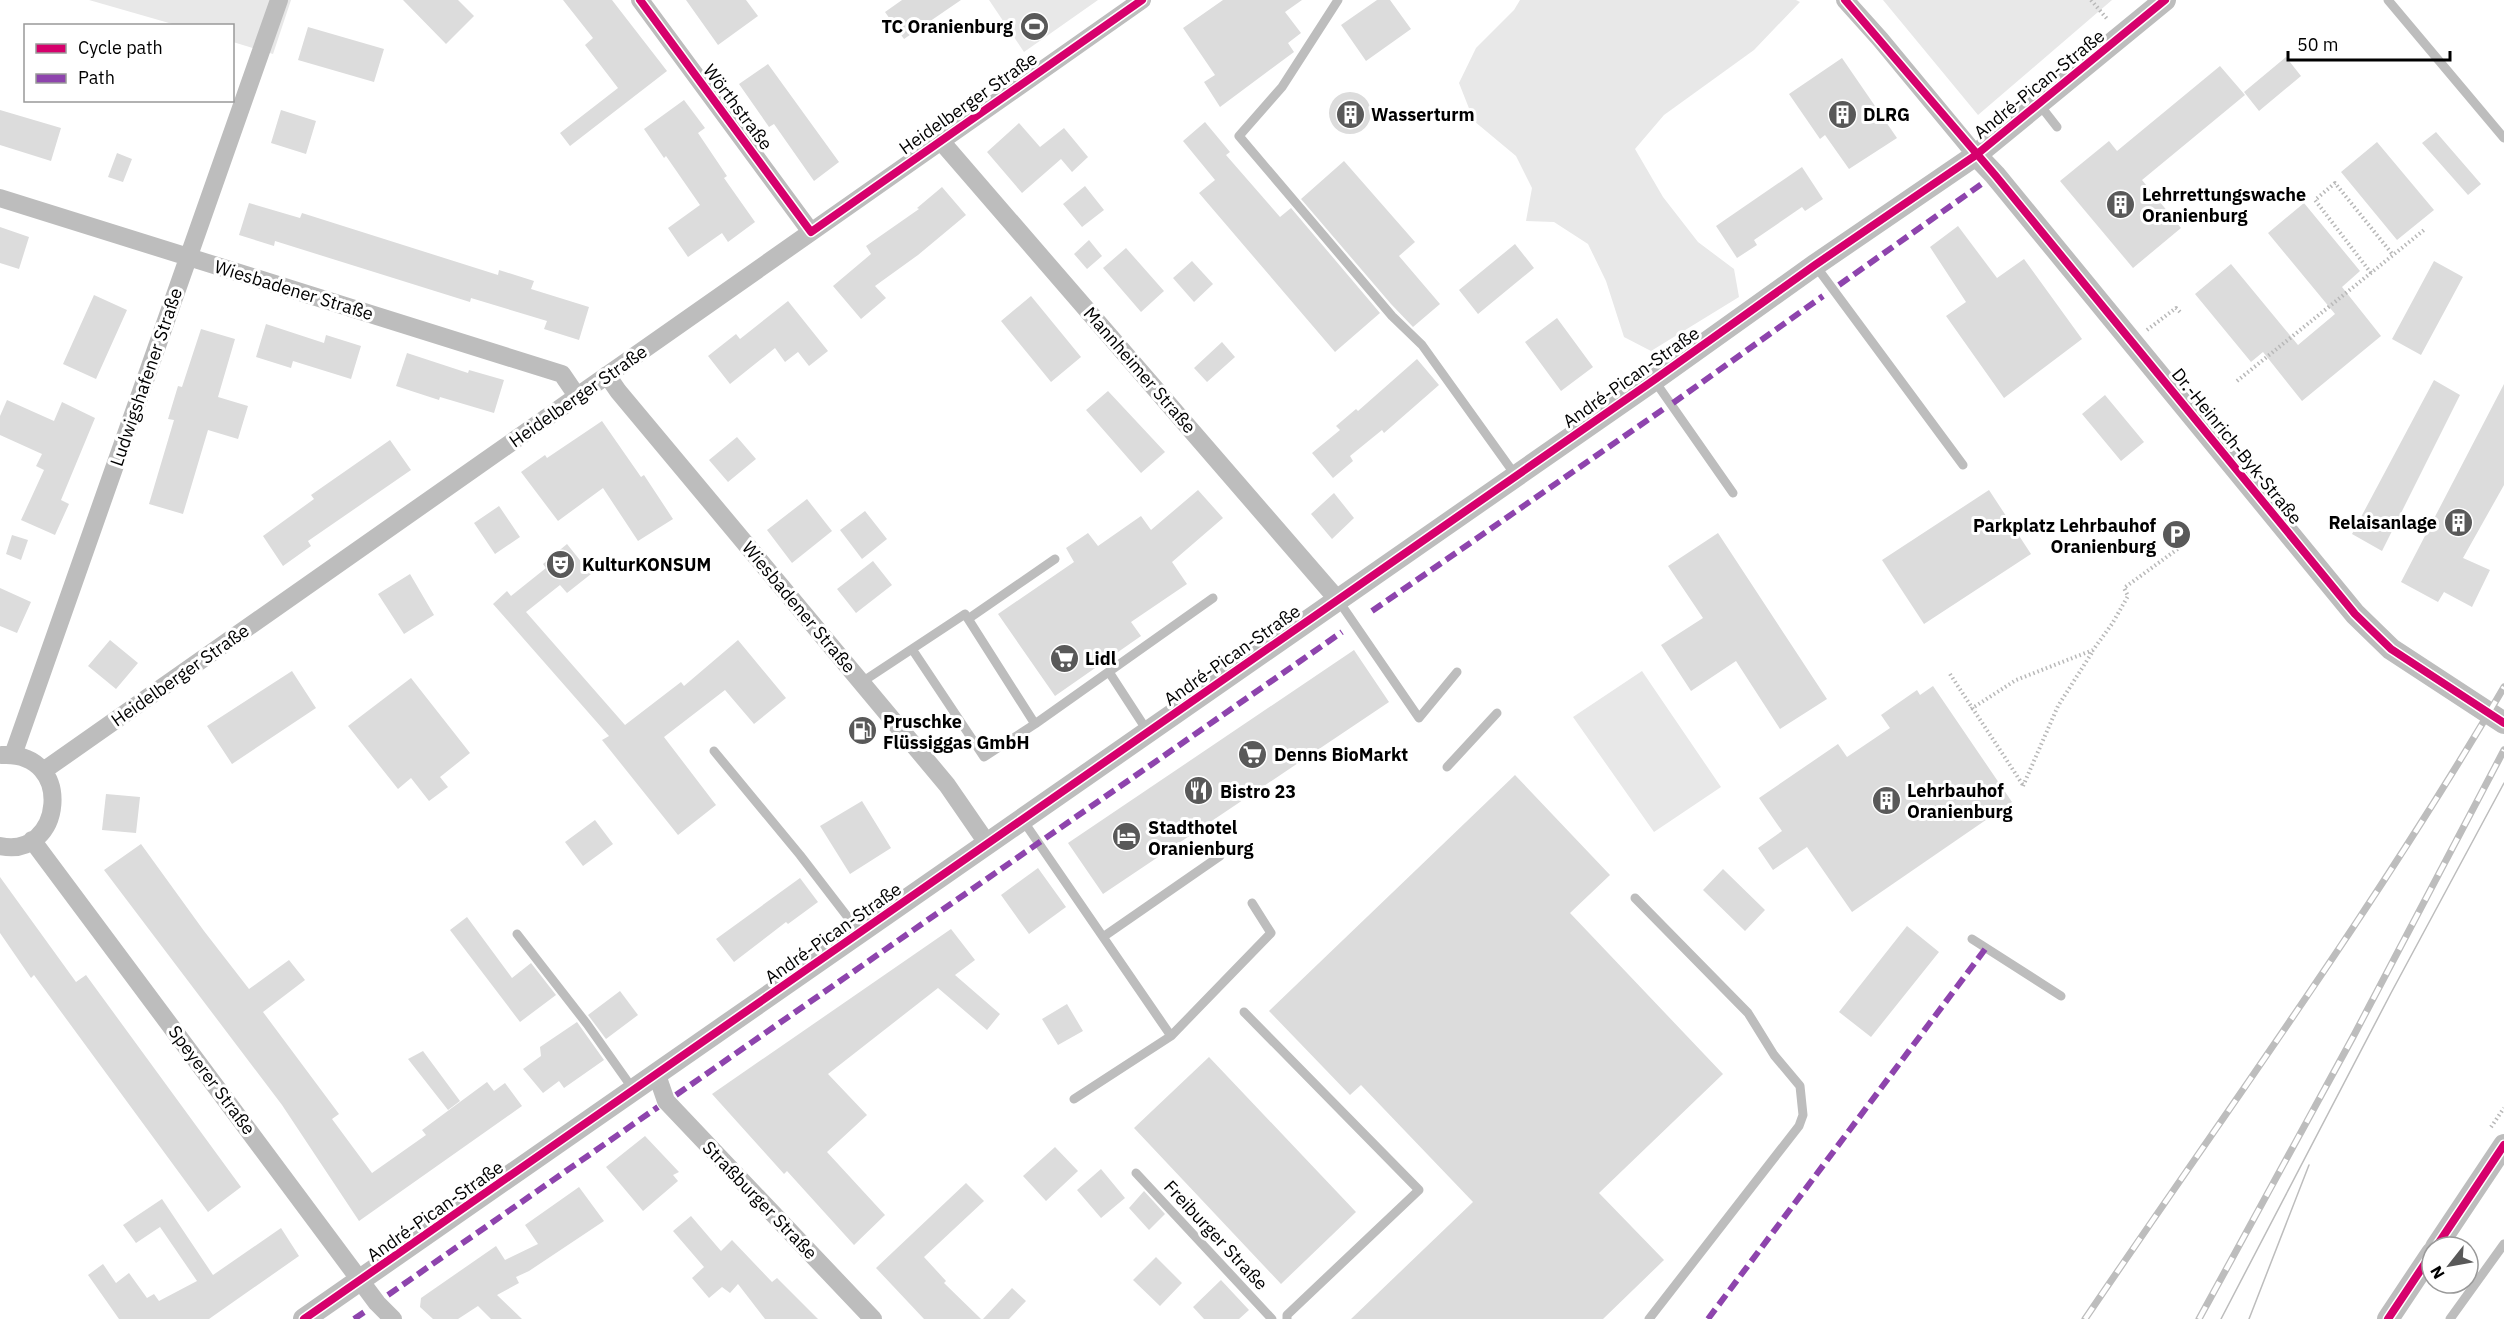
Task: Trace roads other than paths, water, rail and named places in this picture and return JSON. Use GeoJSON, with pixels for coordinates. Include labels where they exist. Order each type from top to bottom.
{"type":"FeatureCollection","features":[{"type":"Feature","properties":{"kind":"street","name":"Ludwigshafener Straße"},"geometry":{"type":"LineString","coordinates":[[6,755],[189,257],[279,0]]}},
{"type":"Feature","properties":{"kind":"street","name":"Wörthstraße"},"geometry":{"type":"LineString","coordinates":[[640,0],[811,232]]}},
{"type":"Feature","properties":{"kind":"street","name":"Heidelberger Straße"},"geometry":{"type":"LineString","coordinates":[[43,771],[1142,0]]}},
{"type":"Feature","properties":{"kind":"street"},"geometry":{"type":"LineString","coordinates":[[1845,0],[1976,155]]}},
{"type":"Feature","properties":{"kind":"street","name":"André-Pican-Straße"},"geometry":{"type":"LineString","coordinates":[[304,1319],[635,1091],[987,843],[1654,380],[1815,265],[1976,155],[2165,0]]}},
{"type":"Feature","properties":{"kind":"street","name":"Mannheimer Straße"},"geometry":{"type":"LineString","coordinates":[[940,140],[1338,600]]}},
{"type":"Feature","properties":{"kind":"street","name":"Dr.-Heinrich-Byk-Straße"},"geometry":{"type":"LineString","coordinates":[[1976,155],[1995,175],[2371,631],[2391,649],[2504,723]]}},
{"type":"Feature","properties":{"kind":"street","name":"Wiesbadener Straße"},"geometry":{"type":"LineString","coordinates":[[0,198],[562,374],[578,396]]}},
{"type":"Feature","properties":{"kind":"street","name":"Wiesbadener Straße"},"geometry":{"type":"LineString","coordinates":[[607,375],[946,785],[987,843]]}},
{"type":"Feature","properties":{"kind":"street"},"geometry":{"type":"LineString","coordinates":[[0,846],[21,845],[32,840],[46,827],[52,814],[54,798],[51,784],[43,771],[34,763],[6,755]]}},
{"type":"Feature","properties":{"kind":"street","name":"Speyerer Straße"},"geometry":{"type":"LineString","coordinates":[[32,840],[377,1303],[393,1319]]}},
{"type":"Feature","properties":{"kind":"street","name":"Straßburger Straße"},"geometry":{"type":"LineString","coordinates":[[657,1075],[666,1101],[873,1319]]}},
{"type":"Feature","properties":{"kind":"street"},"geometry":{"type":"LineString","coordinates":[[2444,1235],[2504,1145]]}},
{"type":"Feature","properties":{"kind":"street"},"geometry":{"type":"LineString","coordinates":[[2388,1319],[2420,1271]]}},
{"type":"Feature","properties":{"kind":"lane"},"geometry":{"type":"LineString","coordinates":[[1338,0],[1282,87],[1239,136],[1392,316],[1422,345],[1516,476]]}},
{"type":"Feature","properties":{"kind":"lane"},"geometry":{"type":"LineString","coordinates":[[2388,0],[2504,138]]}},
{"type":"Feature","properties":{"kind":"lane"},"geometry":{"type":"LineString","coordinates":[[2039,104],[2057,127]]}},
{"type":"Feature","properties":{"kind":"lane"},"geometry":{"type":"LineString","coordinates":[[1815,265],[1963,465]]}},
{"type":"Feature","properties":{"kind":"lane"},"geometry":{"type":"LineString","coordinates":[[1654,380],[1734,493]]}},
{"type":"Feature","properties":{"kind":"lane"},"geometry":{"type":"LineString","coordinates":[[968,619],[1055,559]]}},
{"type":"Feature","properties":{"kind":"lane"},"geometry":{"type":"LineString","coordinates":[[912,649],[984,757],[1035,724],[1213,598]]}},
{"type":"Feature","properties":{"kind":"lane"},"geometry":{"type":"LineString","coordinates":[[1338,600],[1419,718],[1457,672]]}},
{"type":"Feature","properties":{"kind":"lane"},"geometry":{"type":"LineString","coordinates":[[862,682],[965,614],[1035,724]]}},
{"type":"Feature","properties":{"kind":"lane"},"geometry":{"type":"LineString","coordinates":[[1109,672],[1148,732]]}},
{"type":"Feature","properties":{"kind":"lane"},"geometry":{"type":"LineString","coordinates":[[1447,767],[1497,713]]}},
{"type":"Feature","properties":{"kind":"lane"},"geometry":{"type":"LineString","coordinates":[[714,750],[860,933]]}},
{"type":"Feature","properties":{"kind":"lane"},"geometry":{"type":"LineString","coordinates":[[1022,819],[1171,1036]]}},
{"type":"Feature","properties":{"kind":"lane"},"geometry":{"type":"LineString","coordinates":[[1103,937],[1220,856]]}},
{"type":"Feature","properties":{"kind":"lane"},"geometry":{"type":"LineString","coordinates":[[1635,898],[1748,1013],[1774,1055],[1800,1086],[1803,1100],[1803,1115],[1799,1126],[1649,1319]]}},
{"type":"Feature","properties":{"kind":"lane"},"geometry":{"type":"LineString","coordinates":[[1074,1099],[1171,1036],[1271,933],[1252,903]]}},
{"type":"Feature","properties":{"kind":"lane"},"geometry":{"type":"LineString","coordinates":[[517,934],[587,1024],[635,1091]]}},
{"type":"Feature","properties":{"kind":"lane"},"geometry":{"type":"LineString","coordinates":[[1972,939],[2061,996]]}},
{"type":"Feature","properties":{"kind":"lane"},"geometry":{"type":"LineString","coordinates":[[1244,1012],[1419,1190],[1287,1315],[1287,1319]]}},
{"type":"Feature","properties":{"kind":"lane","name":"Freiburger Straße"},"geometry":{"type":"LineString","coordinates":[[1136,1173],[1272,1319]]}},
{"type":"Feature","properties":{"kind":"lane"},"geometry":{"type":"LineString","coordinates":[[2450,1319],[2504,1244]]}},
{"type":"Feature","properties":{"kind":"tram line"},"geometry":{"type":"LineString","coordinates":[[2221,1319],[2391,993],[2504,783]]}},
{"type":"Feature","properties":{"kind":"tram line"},"geometry":{"type":"LineString","coordinates":[[2249,1319],[2309,1165]]}},
{"type":"Feature","properties":{"kind":"railway"},"geometry":{"type":"LineString","coordinates":[[2085,1319],[2353,928],[2504,687]]}},
{"type":"Feature","properties":{"kind":"railway"},"geometry":{"type":"LineString","coordinates":[[2199,1319],[2353,1037],[2504,750]]}},
{"type":"Feature","properties":{"kind":"place","name":"TC Oranienburg"},"geometry":{"type":"Point","coordinates":[1034,26]}},
{"type":"Feature","properties":{"kind":"place","name":"Wasserturm"},"geometry":{"type":"Point","coordinates":[1350,114]}},
{"type":"Feature","properties":{"kind":"place","name":"DLRG"},"geometry":{"type":"Point","coordinates":[1842,114]}},
{"type":"Feature","properties":{"kind":"place","name":"Lehrrettungswache Oranienburg"},"geometry":{"type":"Point","coordinates":[2121,204]}},
{"type":"Feature","properties":{"kind":"place","name":"Relaisanlage"},"geometry":{"type":"Point","coordinates":[2458,522]}},
{"type":"Feature","properties":{"kind":"place","name":"Parkplatz Lehrbauhof Oranienburg"},"geometry":{"type":"Point","coordinates":[2177,535]}},
{"type":"Feature","properties":{"kind":"place","name":"KulturKONSUM"},"geometry":{"type":"Point","coordinates":[561,564]}},
{"type":"Feature","properties":{"kind":"place","name":"Lidl"},"geometry":{"type":"Point","coordinates":[1064,658]}},
{"type":"Feature","properties":{"kind":"place","name":"Pruschke Flüssiggas GmbH"},"geometry":{"type":"Point","coordinates":[862,731]}},
{"type":"Feature","properties":{"kind":"place","name":"Denns BioMarkt"},"geometry":{"type":"Point","coordinates":[1253,754]}},
{"type":"Feature","properties":{"kind":"place","name":"Bistro 23"},"geometry":{"type":"Point","coordinates":[1199,791]}},
{"type":"Feature","properties":{"kind":"place","name":"Lehrbauhof Oranienburg"},"geometry":{"type":"Point","coordinates":[1886,800]}},
{"type":"Feature","properties":{"kind":"place","name":"Stadthotel Oranienburg"},"geometry":{"type":"Point","coordinates":[1127,837]}}]}
